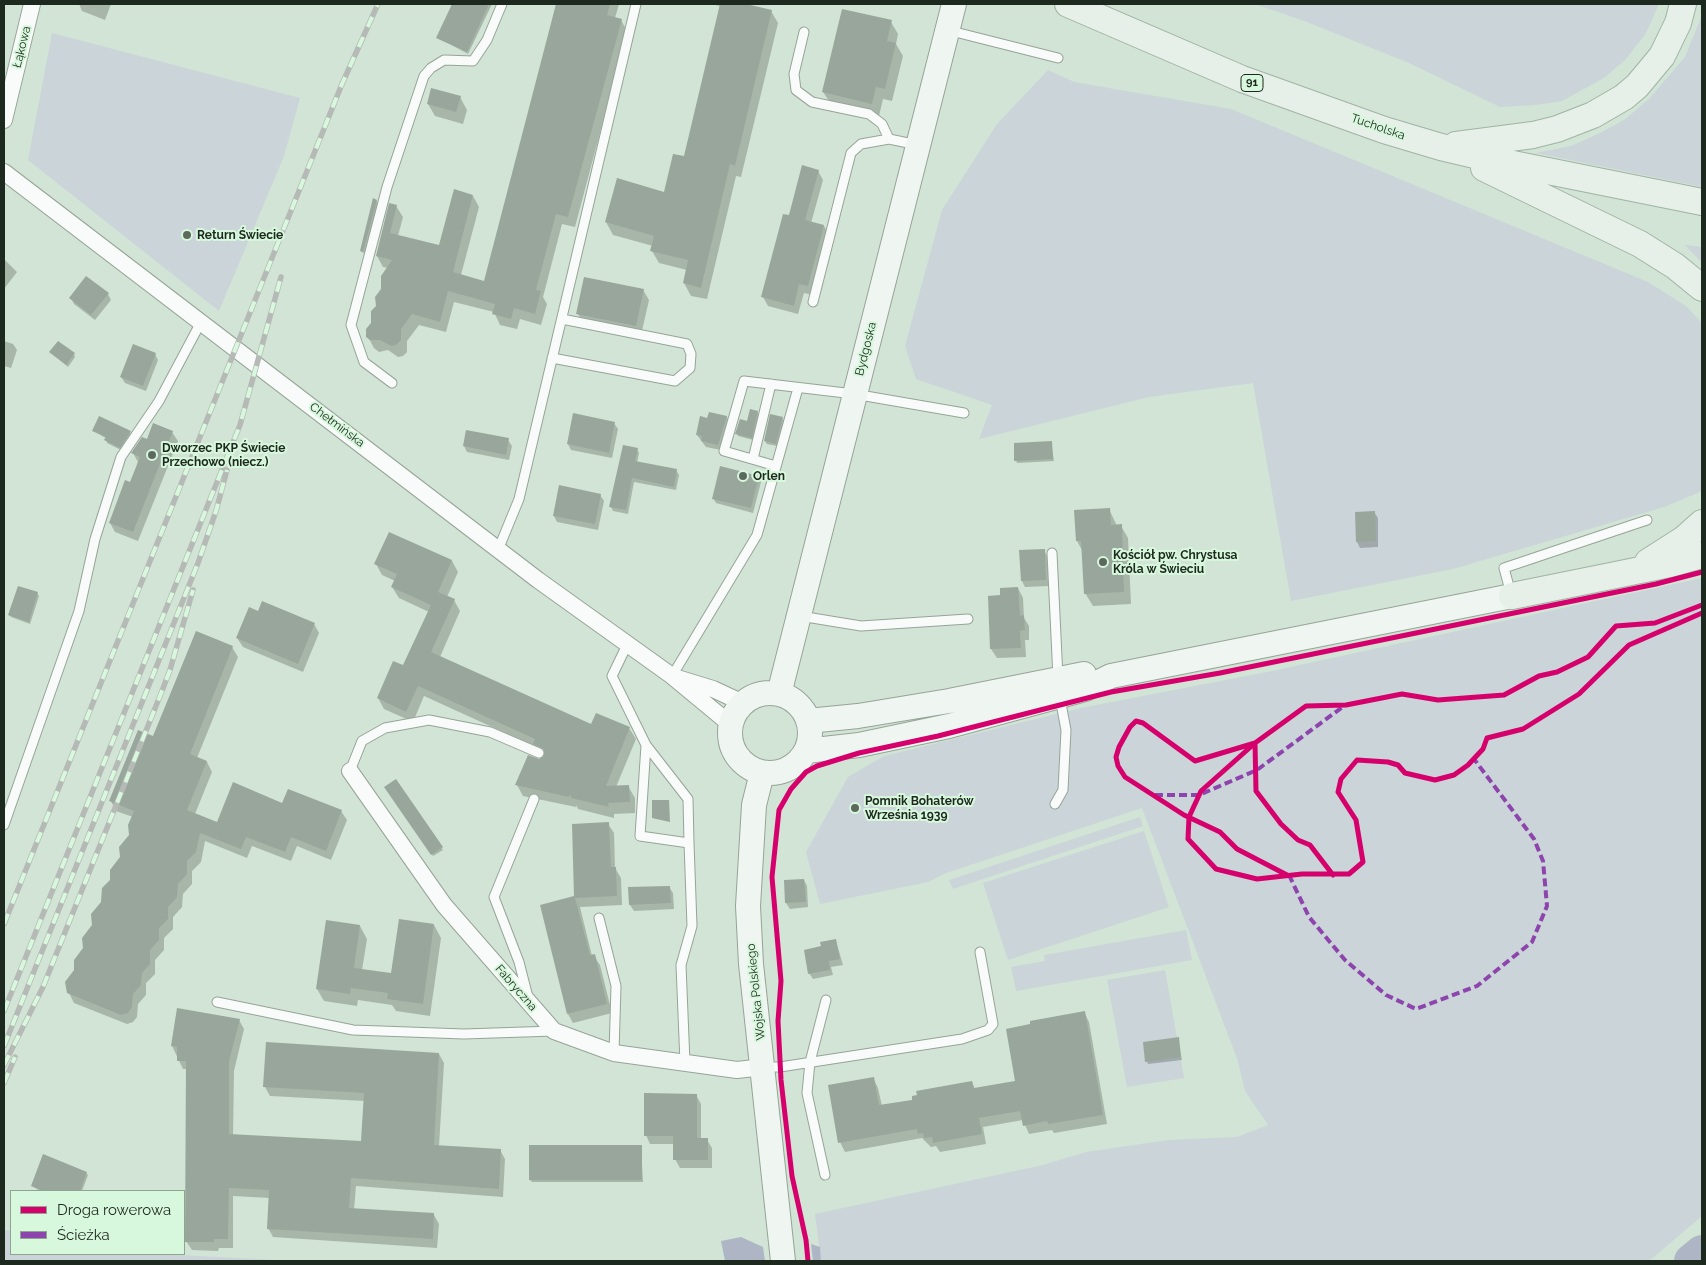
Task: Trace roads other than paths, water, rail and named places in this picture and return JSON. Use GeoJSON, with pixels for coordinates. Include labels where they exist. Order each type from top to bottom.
{"type":"FeatureCollection","features":[{"type":"Feature","properties":{"kind":"main road","name":"Tucholska"},"geometry":{"type":"LineString","coordinates":[[1068,4],[1242,79],[1384,130],[1440,147],[1588,181],[1702,202]]}},
{"type":"Feature","properties":{"kind":"main road"},"geometry":{"type":"LineString","coordinates":[[1440,147],[1533,135],[1593,115],[1624,97],[1637,86],[1662,56],[1678,23],[1683,4]]}},
{"type":"Feature","properties":{"kind":"main road"},"geometry":{"type":"LineString","coordinates":[[1440,147],[1640,244],[1675,266],[1702,288]]}},
{"type":"Feature","properties":{"kind":"main road"},"geometry":{"type":"LineString","coordinates":[[1628,572],[1666,551],[1702,523]]}},
{"type":"Feature","properties":{"kind":"main road"},"geometry":{"type":"LineString","coordinates":[[1512,596],[1670,564],[1702,555]]}},
{"type":"Feature","properties":{"kind":"street","name":"Łąkowa"},"geometry":{"type":"LineString","coordinates":[[4,120],[32,4]]}},
{"type":"Feature","properties":{"kind":"street","name":"Bydgoska"},"geometry":{"type":"LineString","coordinates":[[779,694],[954,4]]}},
{"type":"Feature","properties":{"kind":"street","name":"Chełmińska"},"geometry":{"type":"LineString","coordinates":[[7,181],[201,322],[498,550],[672,676],[730,724]]}},
{"type":"Feature","properties":{"kind":"street"},"geometry":{"type":"LineString","coordinates":[[806,751],[859,744],[940,728],[1059,688],[1083,674],[1111,676],[1512,596]]}},
{"type":"Feature","properties":{"kind":"street","name":"Chełmińska"},"geometry":{"type":"LineString","coordinates":[[672,676],[714,688],[743,703]]}},
{"type":"Feature","properties":{"kind":"street"},"geometry":{"type":"LineString","coordinates":[[808,721],[858,716],[949,701],[1059,688]]}},
{"type":"Feature","properties":{"kind":"street"},"geometry":{"type":"LineString","coordinates":[[766,693],[779,694],[792,699],[802,709],[808,721],[810,736],[806,751],[798,762],[788,769],[776,773],[762,773],[750,769],[740,761],[733,750],[730,724],[735,713],[743,703],[754,696],[766,693]]}},
{"type":"Feature","properties":{"kind":"street","name":"Fabryczna"},"geometry":{"type":"LineString","coordinates":[[350,772],[444,905],[554,1031],[614,1053],[737,1070],[764,1067]]}},
{"type":"Feature","properties":{"kind":"street","name":"Wojska Polskiego"},"geometry":{"type":"LineString","coordinates":[[762,773],[754,805],[748,906],[751,964],[764,1067],[783,1261]]}},
{"type":"Feature","properties":{"kind":"lane"},"geometry":{"type":"LineString","coordinates":[[392,383],[364,362],[351,325],[387,187],[424,76],[431,68],[444,60],[473,61],[487,40],[502,4]]}},
{"type":"Feature","properties":{"kind":"lane"},"geometry":{"type":"LineString","coordinates":[[498,550],[519,499],[636,4]]}},
{"type":"Feature","properties":{"kind":"lane"},"geometry":{"type":"LineString","coordinates":[[947,30],[1007,43],[1058,58]]}},
{"type":"Feature","properties":{"kind":"lane"},"geometry":{"type":"LineString","coordinates":[[804,32],[794,74],[796,90],[812,102],[869,114],[882,124],[889,139]]}},
{"type":"Feature","properties":{"kind":"lane"},"geometry":{"type":"LineString","coordinates":[[813,302],[851,153],[861,144],[889,139],[918,145]]}},
{"type":"Feature","properties":{"kind":"lane"},"geometry":{"type":"LineString","coordinates":[[552,358],[675,382],[690,368],[691,354],[687,344],[562,319]]}},
{"type":"Feature","properties":{"kind":"lane"},"geometry":{"type":"LineString","coordinates":[[4,825],[79,611],[95,539],[121,457],[159,401],[201,322]]}},
{"type":"Feature","properties":{"kind":"lane"},"geometry":{"type":"LineString","coordinates":[[776,466],[724,452],[744,381],[854,394],[964,413]]}},
{"type":"Feature","properties":{"kind":"lane"},"geometry":{"type":"LineString","coordinates":[[753,459],[771,384]]}},
{"type":"Feature","properties":{"kind":"lane"},"geometry":{"type":"LineString","coordinates":[[672,676],[757,535],[798,388]]}},
{"type":"Feature","properties":{"kind":"lane"},"geometry":{"type":"LineString","coordinates":[[1512,596],[1504,568],[1647,520]]}},
{"type":"Feature","properties":{"kind":"lane"},"geometry":{"type":"LineString","coordinates":[[1052,553],[1059,688],[1066,730],[1063,790],[1056,804]]}},
{"type":"Feature","properties":{"kind":"lane"},"geometry":{"type":"LineString","coordinates":[[800,616],[861,626],[968,619]]}},
{"type":"Feature","properties":{"kind":"lane"},"geometry":{"type":"LineString","coordinates":[[627,645],[612,676],[646,746],[688,799],[692,926],[681,965],[685,1063]]}},
{"type":"Feature","properties":{"kind":"lane"},"geometry":{"type":"LineString","coordinates":[[350,772],[362,741],[385,728],[429,720],[490,732],[539,754]]}},
{"type":"Feature","properties":{"kind":"lane"},"geometry":{"type":"LineString","coordinates":[[646,746],[640,836],[689,843]]}},
{"type":"Feature","properties":{"kind":"lane"},"geometry":{"type":"LineString","coordinates":[[530,1004],[519,962],[494,897],[534,799]]}},
{"type":"Feature","properties":{"kind":"lane"},"geometry":{"type":"LineString","coordinates":[[599,918],[616,986],[614,1053]]}},
{"type":"Feature","properties":{"kind":"lane"},"geometry":{"type":"LineString","coordinates":[[764,1067],[962,1039],[988,1030],[993,1024],[980,952]]}},
{"type":"Feature","properties":{"kind":"lane"},"geometry":{"type":"LineString","coordinates":[[825,1175],[807,1093],[810,1062],[826,1000]]}},
{"type":"Feature","properties":{"kind":"lane"},"geometry":{"type":"LineString","coordinates":[[217,1002],[353,1030],[464,1034],[554,1031]]}},
{"type":"Feature","properties":{"kind":"water"},"geometry":{"type":"Polygon","coordinates":[[[741,1237],[763,1247],[765,1261],[725,1261],[721,1241],[741,1237]]]}},
{"type":"Feature","properties":{"kind":"water"},"geometry":{"type":"Polygon","coordinates":[[[811,1244],[820,1247],[821,1261],[813,1261],[811,1244]]]}},
{"type":"Feature","properties":{"kind":"waterway"},"geometry":{"type":"LineString","coordinates":[[1691,1261],[1702,1252]]}},
{"type":"Feature","properties":{"kind":"railway"},"geometry":{"type":"LineString","coordinates":[[4,924],[342,84],[378,4]]}},
{"type":"Feature","properties":{"kind":"railway"},"geometry":{"type":"LineString","coordinates":[[4,1011],[240,425],[281,277]]}},
{"type":"Feature","properties":{"kind":"railway"},"geometry":{"type":"LineString","coordinates":[[4,1046],[198,563],[216,511],[227,470]]}},
{"type":"Feature","properties":{"kind":"railway"},"geometry":{"type":"LineString","coordinates":[[4,1065],[43,987],[160,696],[170,670],[193,590]]}},
{"type":"Feature","properties":{"kind":"railway"},"geometry":{"type":"LineString","coordinates":[[4,1083],[15,1057]]}},
{"type":"Feature","properties":{"kind":"place","name":"Return Świecie"},"geometry":{"type":"Point","coordinates":[187,235]}},
{"type":"Feature","properties":{"kind":"place","name":"Dworzec PKP Świecie Przechowo (niecz.)"},"geometry":{"type":"Point","coordinates":[152,455]}},
{"type":"Feature","properties":{"kind":"place","name":"Orlen"},"geometry":{"type":"Point","coordinates":[743,476]}},
{"type":"Feature","properties":{"kind":"place","name":"Kościół pw. Chrystusa Króla w Świeciu"},"geometry":{"type":"Point","coordinates":[1103,562]}},
{"type":"Feature","properties":{"kind":"place","name":"Pomnik Bohaterów Września 1939"},"geometry":{"type":"Point","coordinates":[855,808]}}]}
